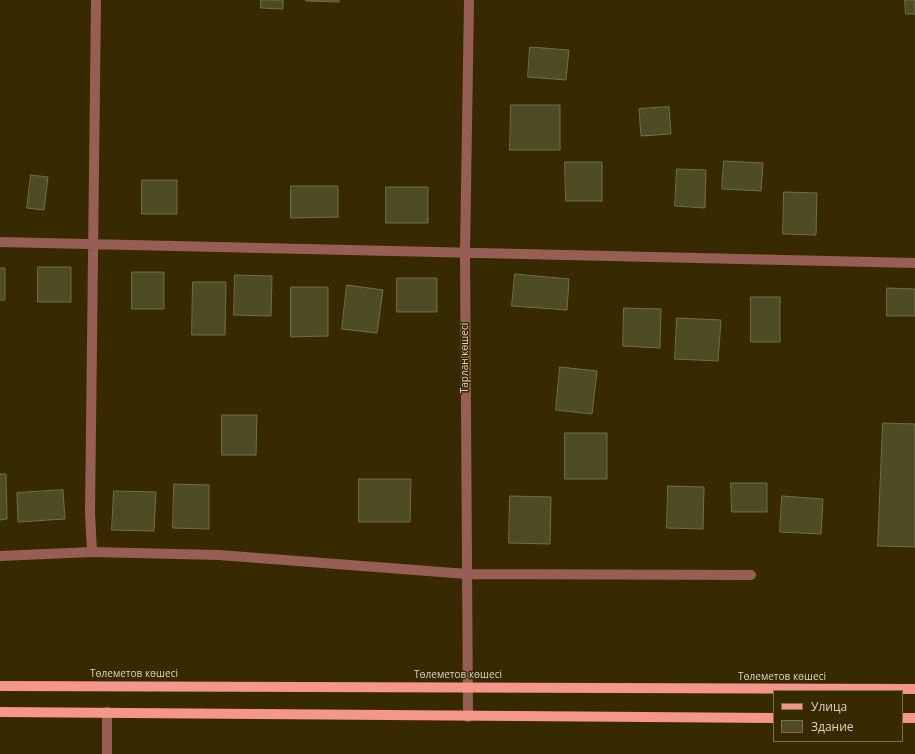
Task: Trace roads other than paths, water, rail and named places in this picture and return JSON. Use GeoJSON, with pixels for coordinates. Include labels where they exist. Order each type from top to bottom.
{"type":"FeatureCollection","features":[{"type":"Feature","properties":{"kind":"main road","name":"Төлеметов көшесі"},"geometry":{"type":"LineString","coordinates":[[0,686],[915,690]]}},
{"type":"Feature","properties":{"kind":"main road"},"geometry":{"type":"LineString","coordinates":[[0,712],[773,718]]}},
{"type":"Feature","properties":{"kind":"main road"},"geometry":{"type":"LineString","coordinates":[[903,718],[915,718]]}},
{"type":"Feature","properties":{"kind":"street"},"geometry":{"type":"LineString","coordinates":[[92,552],[90,513],[96,0]]}},
{"type":"Feature","properties":{"kind":"street","name":"Тарлан көшесі"},"geometry":{"type":"LineString","coordinates":[[468,716],[465,253],[469,0]]}},
{"type":"Feature","properties":{"kind":"street"},"geometry":{"type":"LineString","coordinates":[[0,242],[915,263]]}},
{"type":"Feature","properties":{"kind":"street"},"geometry":{"type":"LineString","coordinates":[[0,556],[92,552],[219,554],[467,574],[752,575]]}},
{"type":"Feature","properties":{"kind":"street"},"geometry":{"type":"LineString","coordinates":[[107,712],[108,754]]}}]}
